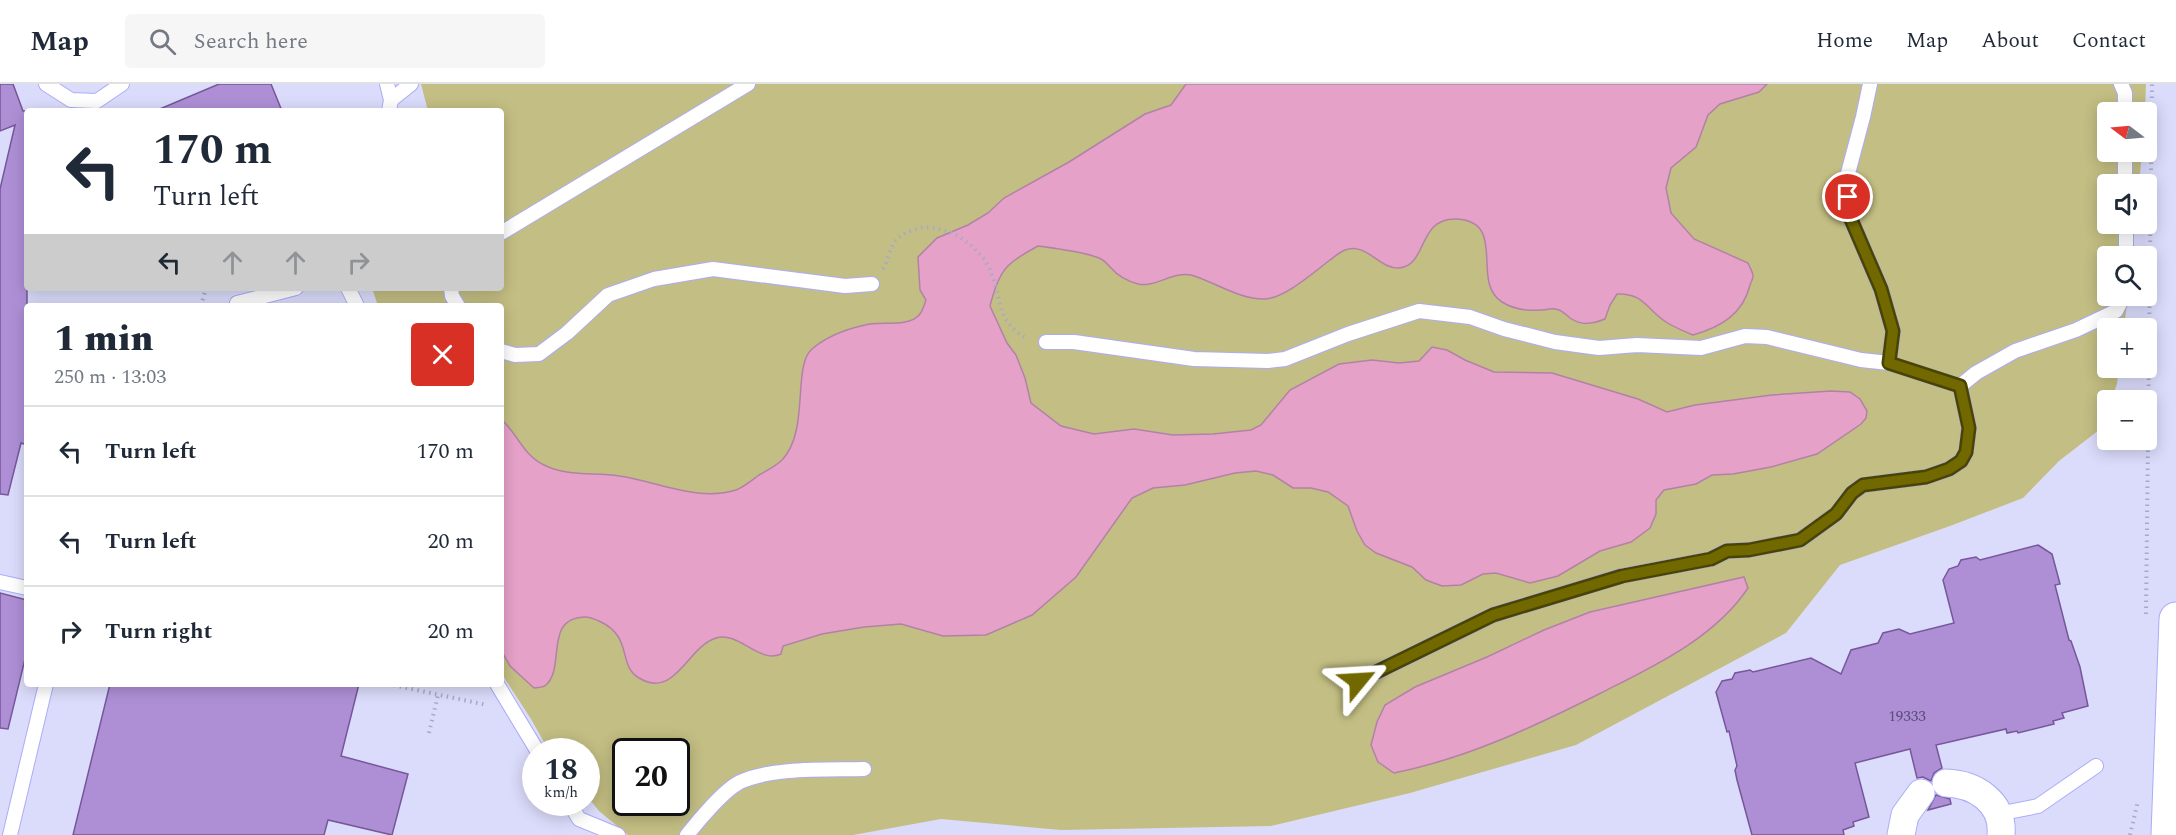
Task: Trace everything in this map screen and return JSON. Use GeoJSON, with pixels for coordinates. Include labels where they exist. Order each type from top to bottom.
{"type":"FeatureCollection","features":[{"type":"Feature","properties":{"kind":"street"},"geometry":{"type":"LineString","coordinates":[[2168,835],[2176,620]]}},
{"type":"Feature","properties":{"kind":"street"},"geometry":{"type":"LineString","coordinates":[[1946,783],[1976,789],[1989,800],[1999,824]]}},
{"type":"Feature","properties":{"kind":"street"},"geometry":{"type":"LineString","coordinates":[[1901,835],[1905,814],[1921,793]]}},
{"type":"Feature","properties":{"kind":"lane"},"geometry":{"type":"LineString","coordinates":[[46,84],[71,99],[97,101],[122,84]]}},
{"type":"Feature","properties":{"kind":"lane"},"geometry":{"type":"LineString","coordinates":[[387,84],[390,106]]}},
{"type":"Feature","properties":{"kind":"lane"},"geometry":{"type":"LineString","coordinates":[[390,106],[411,84]]}},
{"type":"Feature","properties":{"kind":"lane"},"geometry":{"type":"LineString","coordinates":[[504,230],[748,84]]}},
{"type":"Feature","properties":{"kind":"lane"},"geometry":{"type":"LineString","coordinates":[[1870,84],[1847,177],[1850,217],[1881,289],[1893,331],[1889,363]]}},
{"type":"Feature","properties":{"kind":"lane"},"geometry":{"type":"LineString","coordinates":[[2121,84],[2125,93],[2125,102]]}},
{"type":"Feature","properties":{"kind":"lane"},"geometry":{"type":"LineString","coordinates":[[504,352],[515,355],[539,354],[567,333],[608,295],[654,279],[712,269],[845,286],[872,284]]}},
{"type":"Feature","properties":{"kind":"lane"},"geometry":{"type":"LineString","coordinates":[[237,303],[284,291]]}},
{"type":"Feature","properties":{"kind":"lane"},"geometry":{"type":"LineString","coordinates":[[1960,386],[1976,373],[2015,351],[2076,330],[2116,311],[2119,306]]}},
{"type":"Feature","properties":{"kind":"lane"},"geometry":{"type":"LineString","coordinates":[[1046,342],[1074,342],[1194,359],[1268,361],[1285,358],[1419,311],[1444,312],[1470,317],[1504,329],[1555,342],[1599,348],[1637,345],[1701,348],[1745,336],[1767,337],[1861,360],[1889,363],[1960,386]]}},
{"type":"Feature","properties":{"kind":"lane"},"geometry":{"type":"LineString","coordinates":[[1358,681],[1493,615],[1622,576],[1711,559],[1727,551],[1749,550],[1800,540],[1836,514],[1852,493],[1863,485],[1926,477],[1949,469],[1961,461],[1966,452],[1969,428],[1960,386]]}},
{"type":"Feature","properties":{"kind":"lane"},"geometry":{"type":"LineString","coordinates":[[0,582],[24,587]]}},
{"type":"Feature","properties":{"kind":"lane"},"geometry":{"type":"LineString","coordinates":[[10,835],[45,687]]}},
{"type":"Feature","properties":{"kind":"lane"},"geometry":{"type":"LineString","coordinates":[[499,687],[529,738]]}},
{"type":"Feature","properties":{"kind":"lane"},"geometry":{"type":"LineString","coordinates":[[1999,824],[2038,806],[2096,766]]}},
{"type":"Feature","properties":{"kind":"lane"},"geometry":{"type":"LineString","coordinates":[[687,835],[712,806],[738,783],[759,776],[807,770],[864,770]]}},
{"type":"Feature","properties":{"kind":"lane"},"geometry":{"type":"LineString","coordinates":[[577,816],[579,819],[618,835]]}},
{"type":"Feature","properties":{"kind":"path"},"geometry":{"type":"LineString","coordinates":[[2146,576],[2152,84]]}},
{"type":"Feature","properties":{"kind":"path"},"geometry":{"type":"LineString","coordinates":[[872,284],[887,263],[895,241],[919,227],[945,229],[967,242],[986,261],[1001,309],[1014,332],[1030,340],[1046,342]]}},
{"type":"Feature","properties":{"kind":"path"},"geometry":{"type":"LineString","coordinates":[[402,687],[513,711]]}},
{"type":"Feature","properties":{"kind":"path"},"geometry":{"type":"LineString","coordinates":[[429,733],[438,695]]}},
{"type":"Feature","properties":{"kind":"path"},"geometry":{"type":"LineString","coordinates":[[2130,835],[2139,795]]}},
{"type":"Feature","properties":{"kind":"shaded area"},"geometry":{"type":"Polygon","coordinates":[[[421,84],[2146,84],[2145,102],[2097,102],[2097,162],[2141,162],[2140,174],[2097,174],[2097,234],[2134,234],[2133,246],[2097,246],[2097,306],[2127,306],[2125,318],[2097,318],[2097,378],[2118,378],[2117,384],[2115,390],[2097,390],[2097,432],[2059,461],[2023,498],[1840,565],[1786,633],[1576,745],[1410,793],[1271,826],[1061,830],[941,819],[853,835],[628,835],[600,812],[600,738],[542,738],[504,678],[504,303],[377,303],[373,291],[504,291],[504,108],[427,108],[421,84]]]}},
{"type":"Feature","properties":{"kind":"shaded area"},"geometry":{"type":"Polygon","coordinates":[[[1186,84],[1767,84],[1759,92],[1720,104],[1708,115],[1696,147],[1671,168],[1666,188],[1671,213],[1694,239],[1748,263],[1753,276],[1742,304],[1729,318],[1713,328],[1693,335],[1669,324],[1639,299],[1626,294],[1617,294],[1605,319],[1591,323],[1574,321],[1557,309],[1531,310],[1506,304],[1493,293],[1489,281],[1485,241],[1481,230],[1472,223],[1457,219],[1444,220],[1435,226],[1415,259],[1408,265],[1399,268],[1392,267],[1366,252],[1345,250],[1289,290],[1264,299],[1245,296],[1184,274],[1151,284],[1138,284],[1126,280],[1103,260],[1096,257],[1038,246],[1018,257],[1005,269],[990,306],[1007,343],[1016,355],[1031,403],[1061,426],[1094,434],[1134,429],[1173,435],[1251,430],[1261,425],[1290,390],[1339,364],[1372,360],[1399,363],[1419,361],[1432,347],[1447,350],[1494,372],[1552,373],[1638,399],[1667,412],[1695,405],[1772,395],[1831,391],[1850,392],[1860,399],[1867,411],[1866,418],[1861,424],[1817,454],[1771,467],[1733,474],[1712,475],[1696,484],[1664,490],[1656,500],[1656,514],[1650,528],[1631,542],[1600,551],[1558,576],[1530,583],[1496,573],[1483,574],[1461,585],[1442,586],[1426,580],[1412,567],[1376,553],[1365,545],[1348,506],[1328,492],[1311,488],[1293,488],[1273,475],[1256,471],[1235,473],[1185,485],[1153,488],[1132,498],[1076,577],[1032,615],[986,635],[943,636],[901,624],[864,627],[822,634],[783,646],[781,654],[773,656],[765,655],[733,639],[716,638],[706,643],[672,677],[662,682],[651,683],[632,672],[617,635],[599,621],[586,617],[573,619],[564,625],[557,644],[552,677],[545,686],[534,688],[510,666],[504,655],[504,422],[530,455],[553,469],[572,473],[619,476],[707,494],[739,489],[780,462],[791,448],[799,417],[803,369],[806,357],[812,349],[831,337],[851,329],[871,324],[907,321],[918,316],[926,300],[920,290],[918,257],[937,238],[968,225],[988,213],[1004,198],[1069,162],[1145,114],[1171,105],[1186,84]]]}},
{"type":"Feature","properties":{"kind":"shaded area"},"geometry":{"type":"Polygon","coordinates":[[[1744,577],[1748,588],[1718,622],[1681,650],[1619,684],[1525,730],[1448,759],[1394,773],[1378,762],[1371,745],[1377,722],[1385,705],[1415,687],[1590,612],[1744,577]]]}},
{"type":"Feature","properties":{"kind":"building"},"geometry":{"type":"Polygon","coordinates":[[[0,84],[13,84],[24,111],[24,291],[27,291],[27,303],[24,303],[24,444],[21,443],[8,495],[0,494],[0,189],[15,125],[0,131],[0,84]]]}},
{"type":"Feature","properties":{"kind":"building"},"geometry":{"type":"Polygon","coordinates":[[[219,84],[271,84],[281,108],[162,108],[219,84]]]}},
{"type":"Feature","properties":{"kind":"building"},"geometry":{"type":"Polygon","coordinates":[[[2038,545],[2052,554],[2060,584],[2055,585],[2069,640],[2080,667],[2088,706],[2062,713],[2064,718],[2053,721],[2054,724],[2018,733],[2017,731],[2007,733],[2006,729],[1936,745],[1942,768],[1934,773],[1931,781],[1923,777],[1917,778],[1910,749],[1855,763],[1869,817],[1853,822],[1854,826],[1843,830],[1844,835],[1752,835],[1737,780],[1735,770],[1737,766],[1729,731],[1727,732],[1716,692],[1722,681],[1732,679],[1735,673],[1750,670],[1753,672],[1811,658],[1841,674],[1851,650],[1878,643],[1883,633],[1899,629],[1910,634],[1954,623],[1943,580],[1949,569],[1958,566],[1961,560],[1976,557],[1980,560],[2038,545]]]}},
{"type":"Feature","properties":{"kind":"building"},"geometry":{"type":"Polygon","coordinates":[[[0,593],[24,599],[24,663],[8,729],[0,728],[0,593]]]}},
{"type":"Feature","properties":{"kind":"building"},"geometry":{"type":"Polygon","coordinates":[[[109,687],[358,687],[341,756],[408,774],[392,835],[328,820],[324,835],[73,835],[109,687]]]}},
{"type":"Feature","properties":{"kind":"building"},"geometry":{"type":"Polygon","coordinates":[[[1936,795],[1950,799],[1951,804],[1928,810],[1936,795]]]}},
{"type":"Feature","properties":{"kind":"route"},"geometry":{"type":"LineString","coordinates":[[1358,681],[1493,615],[1622,576],[1711,559],[1727,551],[1749,550],[1800,540],[1836,514],[1852,493],[1863,485],[1926,477],[1949,469],[1961,461],[1966,452],[1969,428],[1960,386],[1889,363],[1893,331],[1881,289],[1850,217],[1848,197]]}}]}
